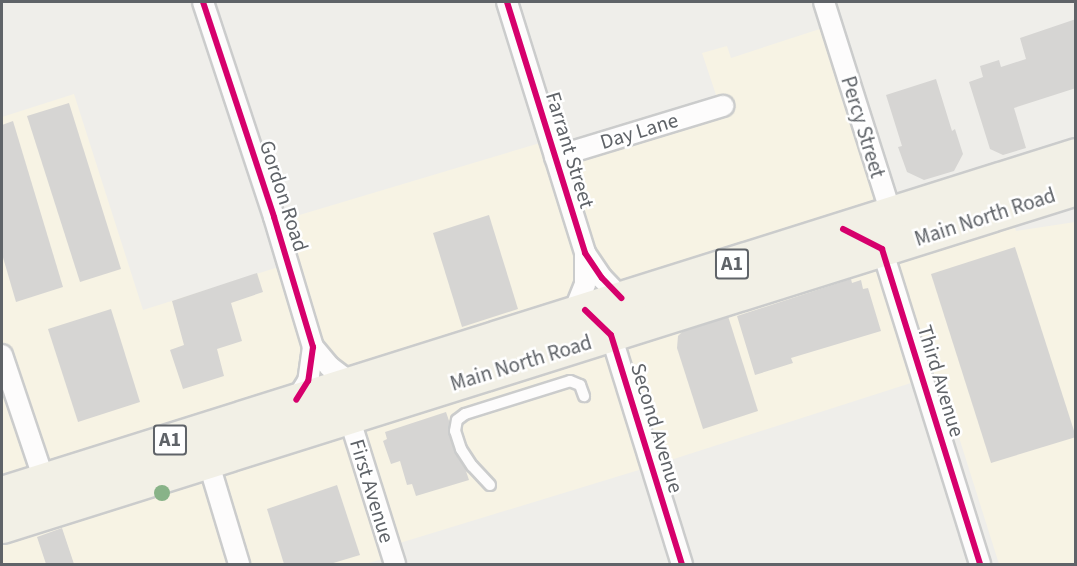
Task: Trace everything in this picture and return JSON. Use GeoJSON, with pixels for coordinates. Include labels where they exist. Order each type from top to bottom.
{"type":"FeatureCollection","features":[{"type":"Feature","properties":{"kind":"highway","name":"Main North Road"},"geometry":{"type":"LineString","coordinates":[[2,526],[49,495],[296,400],[1076,155]]}},
{"type":"Feature","properties":{"kind":"highway","name":"Main North Road"},"geometry":{"type":"LineString","coordinates":[[2,493],[49,495],[208,461],[1076,188]]}},
{"type":"Feature","properties":{"kind":"highway"},"geometry":{"type":"LineString","coordinates":[[349,417],[352,406],[392,370]]}},
{"type":"Feature","properties":{"kind":"street","name":"Gordon Road"},"geometry":{"type":"LineString","coordinates":[[202,2],[274,217],[313,347],[330,367],[351,383]]}},
{"type":"Feature","properties":{"kind":"street","name":"Farrant Street"},"geometry":{"type":"LineString","coordinates":[[507,2],[585,253],[602,278],[621,298]]}},
{"type":"Feature","properties":{"kind":"street","name":"Percy Street"},"geometry":{"type":"LineString","coordinates":[[824,2],[891,213]]}},
{"type":"Feature","properties":{"kind":"street","name":"Day Lane"},"geometry":{"type":"LineString","coordinates":[[555,157],[723,106]]}},
{"type":"Feature","properties":{"kind":"street"},"geometry":{"type":"LineString","coordinates":[[891,213],[924,236]]}},
{"type":"Feature","properties":{"kind":"street"},"geometry":{"type":"LineString","coordinates":[[843,229],[882,249]]}},
{"type":"Feature","properties":{"kind":"street","name":"Third Avenue"},"geometry":{"type":"LineString","coordinates":[[882,249],[980,564]]}},
{"type":"Feature","properties":{"kind":"street"},"geometry":{"type":"LineString","coordinates":[[579,312],[585,284],[585,253]]}},
{"type":"Feature","properties":{"kind":"street","name":"Second Avenue"},"geometry":{"type":"LineString","coordinates":[[579,312],[611,335],[682,564]]}},
{"type":"Feature","properties":{"kind":"street","name":"Gordon Road"},"geometry":{"type":"LineString","coordinates":[[296,400],[308,381],[313,347]]}},
{"type":"Feature","properties":{"kind":"street"},"geometry":{"type":"LineString","coordinates":[[2,355],[49,495]]}},
{"type":"Feature","properties":{"kind":"street","name":"First Avenue"},"geometry":{"type":"LineString","coordinates":[[349,417],[395,564]]}},
{"type":"Feature","properties":{"kind":"street"},"geometry":{"type":"LineString","coordinates":[[208,461],[239,564]]}},
{"type":"Feature","properties":{"kind":"lane"},"geometry":{"type":"LineString","coordinates":[[490,485],[472,466],[462,449],[455,431],[457,420],[465,414],[570,381],[580,385],[584,396]]}},
{"type":"Feature","properties":{"kind":"shaded area"},"geometry":{"type":"Polygon","coordinates":[[[832,25],[896,231],[1005,197],[1016,231],[1075,222],[1075,564],[999,564],[939,374],[652,466],[390,546],[393,556],[365,564],[2,564],[2,117],[74,94],[143,310],[288,264],[276,222],[550,140],[553,152],[718,101],[702,53],[727,46],[731,58],[832,25]]]}},
{"type":"Feature","properties":{"kind":"building"},"geometry":{"type":"Polygon","coordinates":[[[1076,19],[1076,88],[1014,108],[1026,148],[1003,155],[990,149],[969,82],[983,77],[980,66],[999,60],[1001,67],[1026,59],[1020,38],[1076,19]]]}},
{"type":"Feature","properties":{"kind":"building"},"geometry":{"type":"Polygon","coordinates":[[[936,79],[952,131],[955,129],[963,154],[954,171],[924,180],[907,172],[898,147],[902,146],[886,95],[936,79]]]}},
{"type":"Feature","properties":{"kind":"building"},"geometry":{"type":"Polygon","coordinates":[[[69,103],[121,269],[80,282],[27,116],[69,103]]]}},
{"type":"Feature","properties":{"kind":"building"},"geometry":{"type":"Polygon","coordinates":[[[13,121],[63,287],[16,302],[2,254],[2,125],[13,121]]]}},
{"type":"Feature","properties":{"kind":"building"},"geometry":{"type":"Polygon","coordinates":[[[489,215],[518,309],[462,327],[433,233],[489,215]]]}},
{"type":"Feature","properties":{"kind":"building"},"geometry":{"type":"Polygon","coordinates":[[[1015,247],[1076,437],[991,463],[931,274],[1015,247]]]}},
{"type":"Feature","properties":{"kind":"building"},"geometry":{"type":"Polygon","coordinates":[[[257,273],[263,292],[231,303],[242,341],[217,349],[224,376],[183,389],[170,350],[184,345],[172,301],[257,273]]]}},
{"type":"Feature","properties":{"kind":"building"},"geometry":{"type":"Polygon","coordinates":[[[851,279],[852,283],[861,280],[863,289],[868,288],[881,331],[791,358],[793,363],[755,375],[737,316],[851,279]]]}},
{"type":"Feature","properties":{"kind":"building"},"geometry":{"type":"Polygon","coordinates":[[[111,309],[140,402],[78,422],[48,329],[111,309]]]}},
{"type":"Feature","properties":{"kind":"building"},"geometry":{"type":"Polygon","coordinates":[[[728,316],[758,411],[703,429],[677,348],[678,336],[686,328],[728,316]]]}},
{"type":"Feature","properties":{"kind":"building"},"geometry":{"type":"Polygon","coordinates":[[[446,412],[469,480],[416,496],[412,484],[407,485],[400,461],[391,464],[383,441],[387,439],[385,432],[446,412]]]}},
{"type":"Feature","properties":{"kind":"building"},"geometry":{"type":"Polygon","coordinates":[[[337,485],[360,555],[330,564],[284,564],[267,509],[337,485]]]}},
{"type":"Feature","properties":{"kind":"building"},"geometry":{"type":"Polygon","coordinates":[[[62,528],[74,564],[46,564],[37,537],[62,528]]]}},
{"type":"Feature","properties":{"kind":"cycle path"},"geometry":{"type":"LineString","coordinates":[[203,2],[274,217],[313,347],[308,381],[296,400]]}},
{"type":"Feature","properties":{"kind":"cycle path"},"geometry":{"type":"LineString","coordinates":[[507,2],[585,253],[602,278],[621,298]]}},
{"type":"Feature","properties":{"kind":"cycle path"},"geometry":{"type":"LineString","coordinates":[[843,229],[882,249],[980,564]]}},
{"type":"Feature","properties":{"kind":"cycle path"},"geometry":{"type":"LineString","coordinates":[[585,310],[611,335],[682,564]]}}]}
